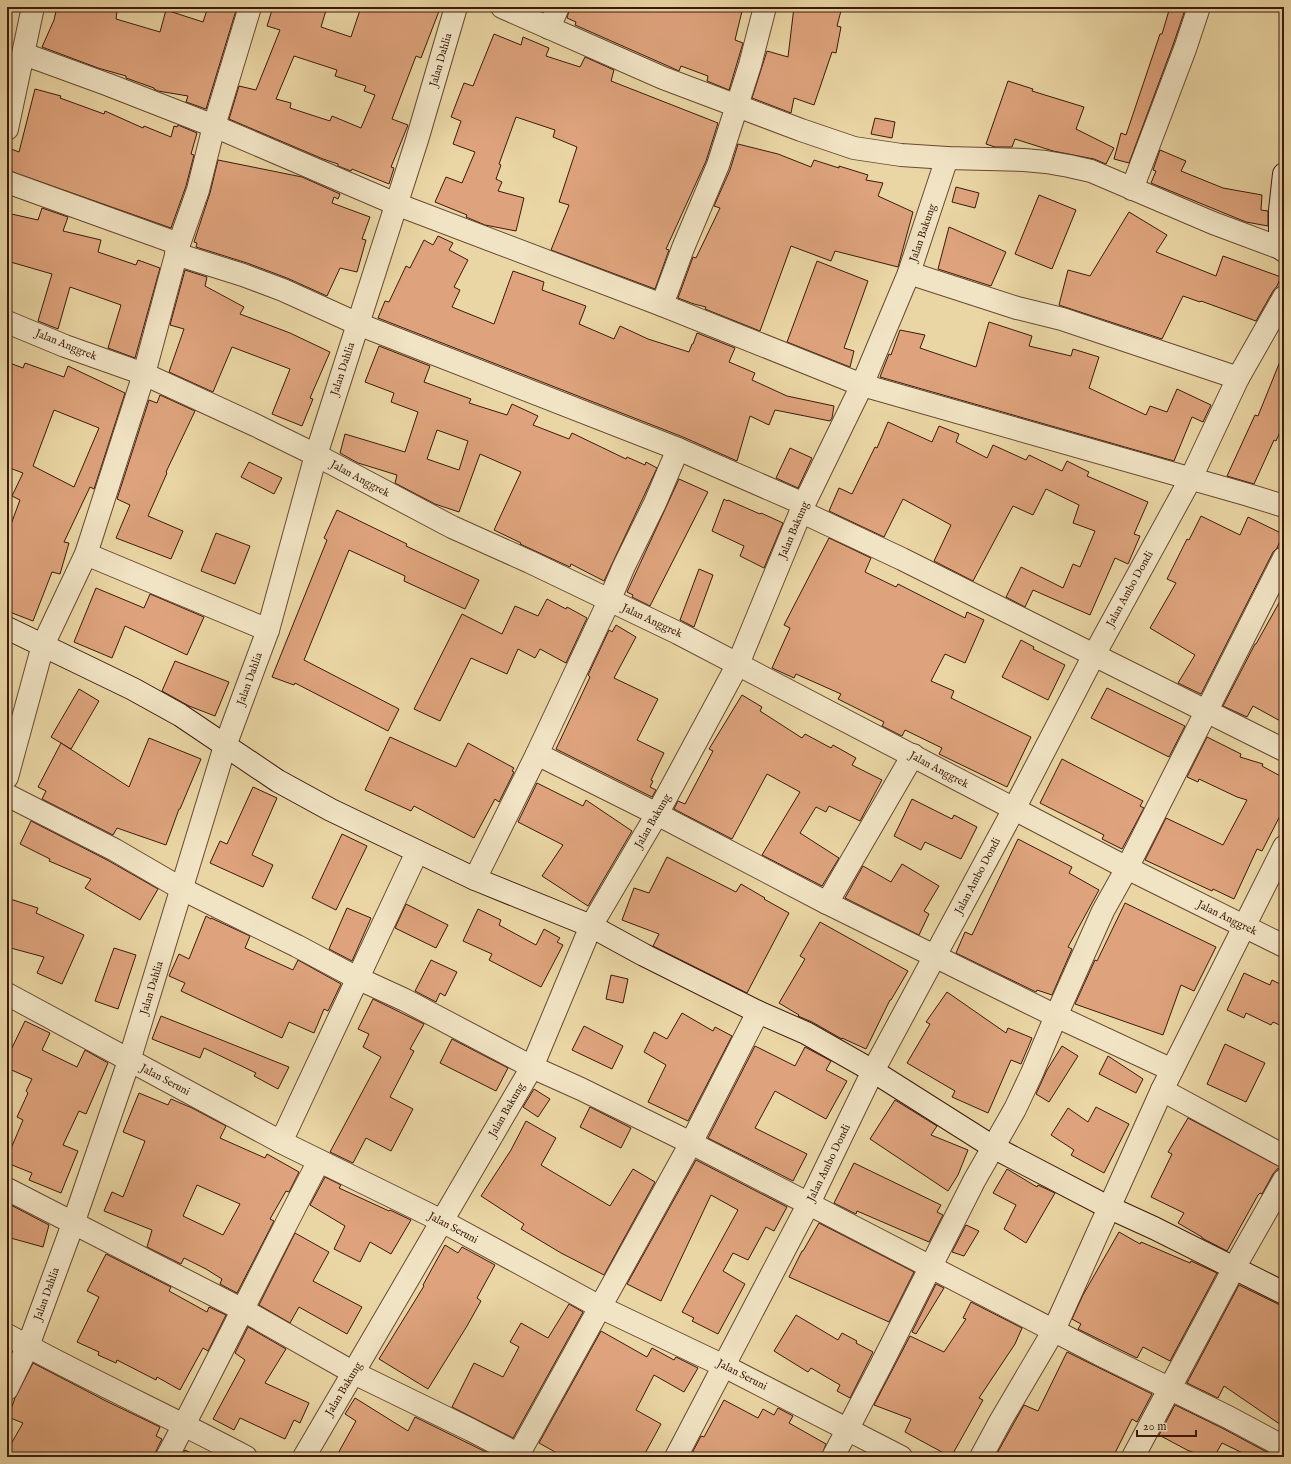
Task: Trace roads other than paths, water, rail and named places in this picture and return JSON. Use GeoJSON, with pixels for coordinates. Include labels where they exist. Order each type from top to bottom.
{"type":"FeatureCollection","features":[{"type":"Feature","properties":{"kind":"street"},"geometry":{"type":"LineString","coordinates":[[7,129],[33,7]]}},
{"type":"Feature","properties":{"kind":"street"},"geometry":{"type":"LineString","coordinates":[[7,777],[43,645],[86,554],[144,374],[177,249],[198,190],[214,126],[250,7]]}},
{"type":"Feature","properties":{"kind":"street","name":"Jalan Dahlia"},"geometry":{"type":"LineString","coordinates":[[7,1389],[28,1346],[73,1224],[129,1061],[225,746],[268,630],[316,455],[417,140],[456,7]]}},
{"type":"Feature","properties":{"kind":"street"},"geometry":{"type":"LineString","coordinates":[[502,7],[663,78],[801,130],[854,148],[901,155],[1046,162],[1091,171],[1213,223],[1282,250],[1280,210],[1284,174]]}},
{"type":"Feature","properties":{"kind":"street"},"geometry":{"type":"LineString","coordinates":[[549,28],[558,7]]}},
{"type":"Feature","properties":{"kind":"street"},"geometry":{"type":"LineString","coordinates":[[662,305],[730,131],[736,105],[750,65],[765,7]]}},
{"type":"Feature","properties":{"kind":"street"},"geometry":{"type":"LineString","coordinates":[[1132,189],[1185,49],[1199,7]]}},
{"type":"Feature","properties":{"kind":"street"},"geometry":{"type":"LineString","coordinates":[[24,54],[109,84],[214,126],[396,204],[662,305],[862,385],[1284,506]]}},
{"type":"Feature","properties":{"kind":"street","name":"Jalan Bakung"},"geometry":{"type":"LineString","coordinates":[[304,1457],[532,1067],[591,926],[657,814],[738,664],[803,508],[862,385],[909,273],[947,158]]}},
{"type":"Feature","properties":{"kind":"street"},"geometry":{"type":"LineString","coordinates":[[7,182],[283,290],[358,324],[678,449],[803,508],[908,563],[1284,750]]}},
{"type":"Feature","properties":{"kind":"street"},"geometry":{"type":"LineString","coordinates":[[909,273],[1017,308],[1062,319],[1238,378]]}},
{"type":"Feature","properties":{"kind":"street","name":"Jalan Ambo Dondi"},"geometry":{"type":"LineString","coordinates":[[676,1457],[809,1203],[874,1071],[1014,809],[1094,655],[1190,478],[1238,378],[1284,297]]}},
{"type":"Feature","properties":{"kind":"street","name":"Jalan Anggrek"},"geometry":{"type":"LineString","coordinates":[[7,322],[65,346],[144,374],[255,425],[316,455],[452,527],[530,562],[678,633],[1127,868],[1284,946]]}},
{"type":"Feature","properties":{"kind":"street"},"geometry":{"type":"LineString","coordinates":[[475,879],[610,601],[624,566],[655,504],[678,449]]}},
{"type":"Feature","properties":{"kind":"street"},"geometry":{"type":"LineString","coordinates":[[86,554],[268,630]]}},
{"type":"Feature","properties":{"kind":"street"},"geometry":{"type":"LineString","coordinates":[[833,1457],[849,1429],[974,1181],[1032,1073],[1103,911],[1127,868],[1284,558]]}},
{"type":"Feature","properties":{"kind":"street"},"geometry":{"type":"LineString","coordinates":[[7,628],[132,689],[180,716],[278,781],[331,810],[475,879],[591,926],[758,1012],[806,1033],[874,1071],[993,1147],[1108,1207],[1284,1293]]}},
{"type":"Feature","properties":{"kind":"street"},"geometry":{"type":"LineString","coordinates":[[537,754],[657,814],[827,903],[1056,1016],[1172,1070]]}},
{"type":"Feature","properties":{"kind":"street"},"geometry":{"type":"LineString","coordinates":[[827,903],[913,755]]}},
{"type":"Feature","properties":{"kind":"street"},"geometry":{"type":"LineString","coordinates":[[7,795],[115,850],[182,889],[297,946],[357,978],[405,1000],[532,1067],[691,1143],[1099,1354],[1284,1447]]}},
{"type":"Feature","properties":{"kind":"street"},"geometry":{"type":"LineString","coordinates":[[981,1457],[1054,1330],[1084,1265],[1108,1207],[1162,1090],[1284,847]]}},
{"type":"Feature","properties":{"kind":"street"},"geometry":{"type":"LineString","coordinates":[[281,1142],[417,852]]}},
{"type":"Feature","properties":{"kind":"street","name":"Jalan Seruni"},"geometry":{"type":"LineString","coordinates":[[7,994],[281,1142],[442,1221],[600,1307],[724,1366],[901,1457]]}},
{"type":"Feature","properties":{"kind":"street"},"geometry":{"type":"LineString","coordinates":[[7,1189],[242,1310],[354,1373],[470,1430],[519,1456],[691,1143],[758,1012]]}},
{"type":"Feature","properties":{"kind":"street"},"geometry":{"type":"LineString","coordinates":[[1162,1090],[1284,1156]]}},
{"type":"Feature","properties":{"kind":"street"},"geometry":{"type":"LineString","coordinates":[[167,1457],[318,1161]]}},
{"type":"Feature","properties":{"kind":"street"},"geometry":{"type":"LineString","coordinates":[[1133,1457],[1234,1268],[1284,1180]]}},
{"type":"Feature","properties":{"kind":"street"},"geometry":{"type":"LineString","coordinates":[[7,1335],[90,1379],[184,1424],[246,1457]]}}]}
